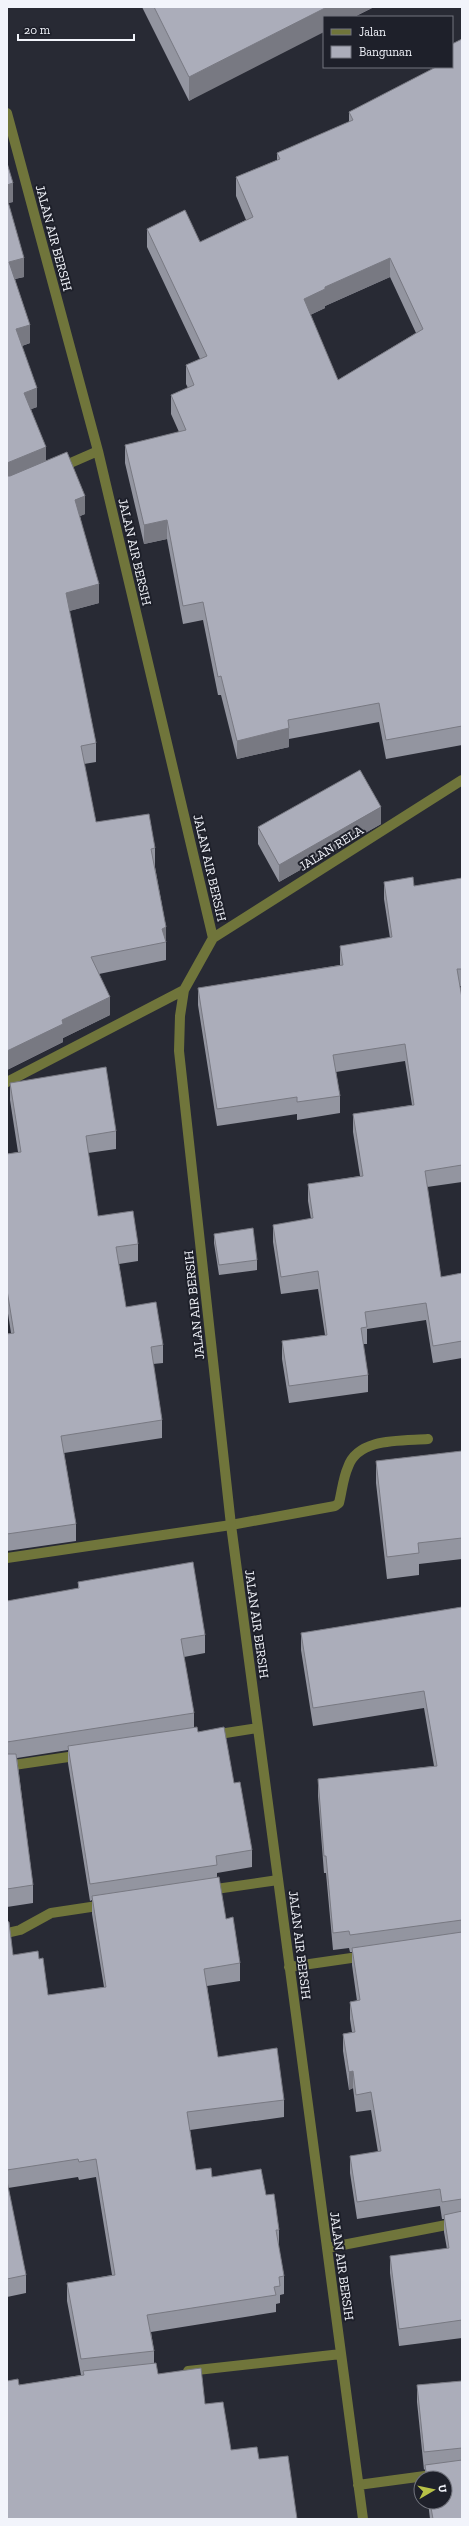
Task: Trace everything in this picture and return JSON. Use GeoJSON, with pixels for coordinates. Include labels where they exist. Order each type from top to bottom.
{"type":"FeatureCollection","features":[{"type":"Feature","properties":{"kind":"street","name":"JALAN AIR BERSIH"},"geometry":{"type":"LineString","coordinates":[[7,113],[98,451],[213,938],[184,990],[180,1016],[179,1051],[231,1525],[363,2519]]}},
{"type":"Feature","properties":{"kind":"street"},"geometry":{"type":"LineString","coordinates":[[50,471],[98,451]]}},
{"type":"Feature","properties":{"kind":"street","name":"JALAN RELA"},"geometry":{"type":"LineString","coordinates":[[213,938],[462,780]]}},
{"type":"Feature","properties":{"kind":"street"},"geometry":{"type":"LineString","coordinates":[[7,1082],[184,990]]}},
{"type":"Feature","properties":{"kind":"street"},"geometry":{"type":"LineString","coordinates":[[7,1558],[231,1525],[335,1506],[339,1503],[348,1466],[353,1456],[364,1448],[376,1444],[428,1439]]}},
{"type":"Feature","properties":{"kind":"street"},"geometry":{"type":"LineString","coordinates":[[203,1737],[258,1728]]}},
{"type":"Feature","properties":{"kind":"street"},"geometry":{"type":"LineString","coordinates":[[7,1766],[93,1753]]}},
{"type":"Feature","properties":{"kind":"street"},"geometry":{"type":"LineString","coordinates":[[200,1891],[278,1880]]}},
{"type":"Feature","properties":{"kind":"street"},"geometry":{"type":"LineString","coordinates":[[7,1934],[20,1930],[51,1913],[113,1904]]}},
{"type":"Feature","properties":{"kind":"street"},"geometry":{"type":"LineString","coordinates":[[289,1967],[376,1955]]}},
{"type":"Feature","properties":{"kind":"street"},"geometry":{"type":"LineString","coordinates":[[327,2248],[462,2222]]}},
{"type":"Feature","properties":{"kind":"street"},"geometry":{"type":"LineString","coordinates":[[178,2372],[341,2354]]}},
{"type":"Feature","properties":{"kind":"street"},"geometry":{"type":"LineString","coordinates":[[358,2485],[462,2471]]}},
{"type":"Feature","properties":{"kind":"building"},"geometry":{"type":"Polygon","coordinates":[[[154,7],[327,7],[189,77],[154,7]]]}},
{"type":"Feature","properties":{"kind":"building"},"geometry":{"type":"Polygon","coordinates":[[[462,39],[462,726],[386,740],[379,703],[288,720],[289,728],[237,741],[221,676],[218,677],[203,602],[183,606],[167,520],[144,525],[125,445],[186,430],[171,395],[194,385],[186,365],[207,356],[147,229],[185,210],[200,242],[253,217],[236,177],[280,159],[277,153],[353,120],[349,112],[434,68],[453,68],[453,44],[462,39]],[[390,258],[325,287],[325,289],[304,299],[338,380],[423,329],[390,258]]]}},
{"type":"Feature","properties":{"kind":"building"},"geometry":{"type":"Polygon","coordinates":[[[7,163],[13,183],[7,185],[7,163]]]}},
{"type":"Feature","properties":{"kind":"building"},"geometry":{"type":"Polygon","coordinates":[[[7,198],[24,258],[9,262],[30,325],[16,329],[37,388],[24,393],[46,447],[7,463],[7,198]]]}},
{"type":"Feature","properties":{"kind":"building"},"geometry":{"type":"Polygon","coordinates":[[[67,452],[85,496],[75,500],[99,584],[66,593],[96,743],[81,746],[96,822],[149,814],[155,848],[151,849],[166,927],[162,929],[166,942],[91,957],[110,997],[62,1020],[63,1024],[7,1051],[7,476],[67,452]]]}},
{"type":"Feature","properties":{"kind":"building"},"geometry":{"type":"Polygon","coordinates":[[[360,770],[381,807],[279,865],[258,827],[360,770]]]}},
{"type":"Feature","properties":{"kind":"building"},"geometry":{"type":"Polygon","coordinates":[[[413,877],[414,886],[462,878],[462,969],[457,969],[462,998],[462,1165],[425,1171],[441,1277],[462,1273],[462,1341],[433,1346],[426,1303],[365,1312],[367,1327],[361,1328],[368,1375],[289,1386],[282,1341],[327,1335],[318,1271],[281,1277],[273,1225],[313,1218],[308,1184],[363,1176],[353,1114],[414,1105],[405,1044],[333,1055],[340,1096],[297,1102],[297,1097],[217,1109],[198,988],[343,965],[340,946],[392,937],[384,882],[413,877]]]}},
{"type":"Feature","properties":{"kind":"building"},"geometry":{"type":"Polygon","coordinates":[[[106,1067],[116,1131],[86,1136],[98,1216],[133,1211],[138,1244],[116,1247],[126,1307],[156,1302],[163,1345],[151,1347],[162,1420],[61,1436],[76,1524],[7,1534],[7,1334],[14,1333],[7,1290],[7,1154],[21,1152],[10,1083],[106,1067]]]}},
{"type":"Feature","properties":{"kind":"building"},"geometry":{"type":"Polygon","coordinates":[[[253,1228],[257,1260],[219,1265],[214,1234],[253,1228]]]}},
{"type":"Feature","properties":{"kind":"building"},"geometry":{"type":"Polygon","coordinates":[[[462,1451],[462,1538],[418,1543],[419,1553],[387,1557],[376,1461],[462,1451]]]}},
{"type":"Feature","properties":{"kind":"building"},"geometry":{"type":"Polygon","coordinates":[[[193,1562],[205,1635],[181,1639],[194,1713],[7,1742],[7,1601],[79,1588],[78,1582],[193,1562]]]}},
{"type":"Feature","properties":{"kind":"building"},"geometry":{"type":"Polygon","coordinates":[[[462,1607],[462,1920],[350,1935],[349,1931],[333,1933],[326,1856],[324,1856],[318,1779],[437,1766],[424,1691],[313,1708],[301,1633],[462,1607]]]}},
{"type":"Feature","properties":{"kind":"building"},"geometry":{"type":"Polygon","coordinates":[[[197,1727],[198,1732],[224,1727],[234,1783],[240,1782],[252,1850],[216,1856],[217,1865],[90,1884],[68,1746],[197,1727]]]}},
{"type":"Feature","properties":{"kind":"building"},"geometry":{"type":"Polygon","coordinates":[[[7,1754],[16,1754],[33,1885],[7,1889],[7,1754]]]}},
{"type":"Feature","properties":{"kind":"building"},"geometry":{"type":"Polygon","coordinates":[[[219,1877],[226,1919],[233,1917],[240,1963],[204,1969],[218,2057],[277,2048],[284,2100],[187,2112],[196,2170],[211,2168],[212,2177],[261,2169],[266,2195],[274,2194],[279,2230],[276,2230],[284,2276],[279,2277],[280,2286],[274,2287],[276,2295],[147,2315],[154,2351],[81,2359],[67,2283],[115,2275],[96,2159],[79,2162],[78,2159],[7,2170],[7,1921],[9,1922],[13,1955],[38,1951],[39,1959],[43,1958],[48,1995],[106,1987],[92,1896],[219,1877]]]}},
{"type":"Feature","properties":{"kind":"building"},"geometry":{"type":"Polygon","coordinates":[[[462,1932],[462,2199],[442,2202],[440,2189],[357,2202],[350,2156],[381,2151],[371,2092],[356,2095],[353,2071],[349,2072],[343,2034],[355,2032],[350,2002],[360,2000],[352,1948],[462,1932]]]}},
{"type":"Feature","properties":{"kind":"building"},"geometry":{"type":"Polygon","coordinates":[[[7,2181],[26,2275],[7,2279],[7,2181]]]}},
{"type":"Feature","properties":{"kind":"building"},"geometry":{"type":"Polygon","coordinates":[[[462,2211],[462,2320],[399,2329],[390,2256],[449,2248],[444,2215],[462,2211]]]}},
{"type":"Feature","properties":{"kind":"building"},"geometry":{"type":"Polygon","coordinates":[[[156,2363],[158,2374],[201,2368],[205,2404],[223,2402],[231,2450],[257,2447],[259,2459],[288,2456],[297,2519],[7,2519],[7,2381],[18,2379],[19,2385],[84,2375],[83,2371],[156,2363]]]}},
{"type":"Feature","properties":{"kind":"building"},"geometry":{"type":"Polygon","coordinates":[[[462,2381],[462,2448],[424,2452],[417,2385],[462,2381]]]}},
{"type":"Feature","properties":{"kind":"building"},"geometry":{"type":"Polygon","coordinates":[[[462,2460],[462,2519],[433,2519],[431,2510],[453,2510],[453,2470],[426,2470],[425,2465],[462,2460]]]}}]}
